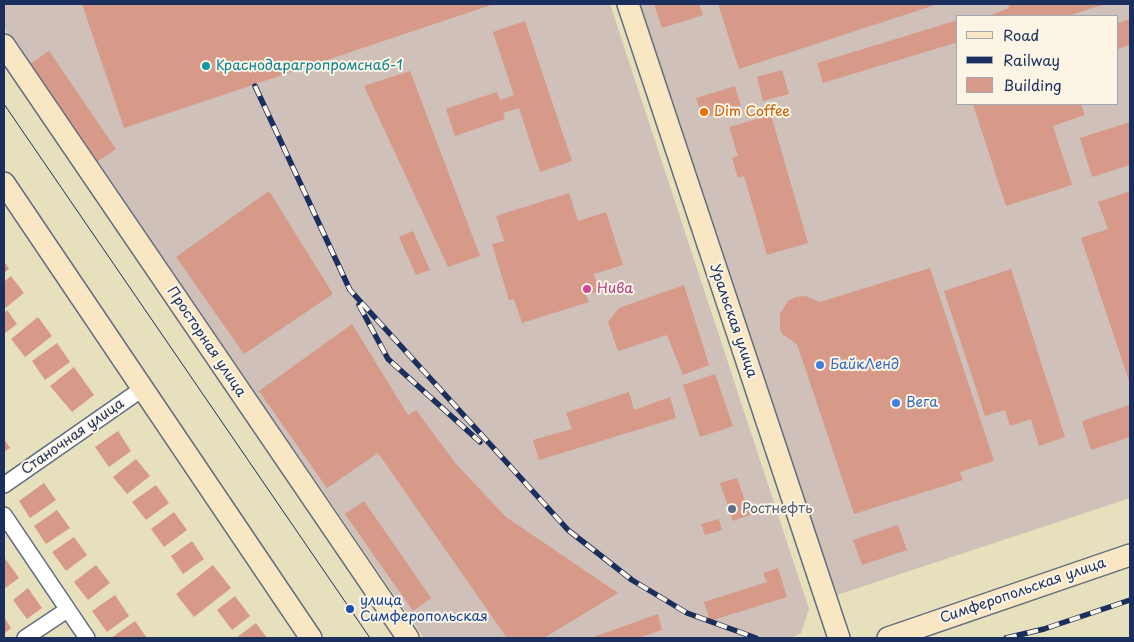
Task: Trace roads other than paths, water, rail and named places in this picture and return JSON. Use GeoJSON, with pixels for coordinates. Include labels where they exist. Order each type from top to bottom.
{"type":"FeatureCollection","features":[{"type":"Feature","properties":{"kind":"street","name":"Уральская улица"},"geometry":{"type":"LineString","coordinates":[[622,4],[833,638]]}},
{"type":"Feature","properties":{"kind":"street","name":"Уральская улица"},"geometry":{"type":"LineString","coordinates":[[628,4],[839,638]]}},
{"type":"Feature","properties":{"kind":"street","name":"Просторная улица"},"geometry":{"type":"LineString","coordinates":[[4,45],[408,638]]}},
{"type":"Feature","properties":{"kind":"street"},"geometry":{"type":"LineString","coordinates":[[4,183],[311,638]]}},
{"type":"Feature","properties":{"kind":"street","name":"Станочная улица"},"geometry":{"type":"LineString","coordinates":[[4,485],[142,389]]}},
{"type":"Feature","properties":{"kind":"street"},"geometry":{"type":"LineString","coordinates":[[4,515],[87,638]]}},
{"type":"Feature","properties":{"kind":"street","name":"Симферопольская улица"},"geometry":{"type":"LineString","coordinates":[[888,638],[1130,555]]}},
{"type":"Feature","properties":{"kind":"street"},"geometry":{"type":"LineString","coordinates":[[25,638],[67,610]]}},
{"type":"Feature","properties":{"kind":"tram line"},"geometry":{"type":"LineString","coordinates":[[4,104],[370,638]]}},
{"type":"Feature","properties":{"kind":"railway"},"geometry":{"type":"LineString","coordinates":[[255,86],[350,290],[568,530],[632,580],[687,613],[756,638]]}},
{"type":"Feature","properties":{"kind":"railway"},"geometry":{"type":"LineString","coordinates":[[359,305],[388,359],[480,442]]}},
{"type":"Feature","properties":{"kind":"railway"},"geometry":{"type":"LineString","coordinates":[[1006,638],[1044,629],[1130,600]]}},
{"type":"Feature","properties":{"kind":"place","name":"Краснодарагропромснаб-1"},"geometry":{"type":"Point","coordinates":[206,66]}},
{"type":"Feature","properties":{"kind":"place","name":"Dim Coffee"},"geometry":{"type":"Point","coordinates":[704,112]}},
{"type":"Feature","properties":{"kind":"place","name":"Нива"},"geometry":{"type":"Point","coordinates":[587,289]}},
{"type":"Feature","properties":{"kind":"place","name":"БайкЛенд"},"geometry":{"type":"Point","coordinates":[820,365]}},
{"type":"Feature","properties":{"kind":"place","name":"Вега"},"geometry":{"type":"Point","coordinates":[896,403]}},
{"type":"Feature","properties":{"kind":"place","name":"Ростнефть"},"geometry":{"type":"Point","coordinates":[732,509]}},
{"type":"Feature","properties":{"kind":"place","name":"улица Симферопольская"},"geometry":{"type":"Point","coordinates":[350,609]}}]}
